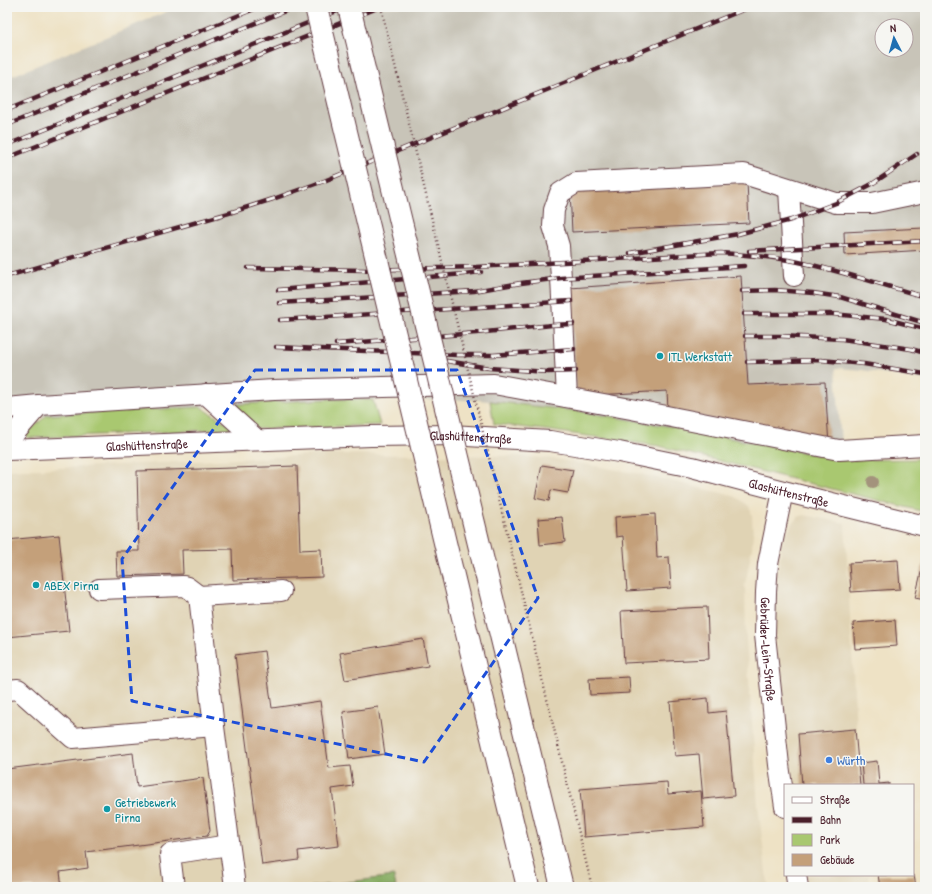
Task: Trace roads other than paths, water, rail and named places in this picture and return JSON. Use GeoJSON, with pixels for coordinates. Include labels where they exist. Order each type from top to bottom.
{"type":"FeatureCollection","features":[{"type":"Feature","properties":{"kind":"highway"},"geometry":{"type":"LineString","coordinates":[[316,7],[528,887]]}},
{"type":"Feature","properties":{"kind":"highway"},"geometry":{"type":"LineString","coordinates":[[349,7],[562,887]]}},
{"type":"Feature","properties":{"kind":"street"},"geometry":{"type":"LineString","coordinates":[[567,397],[559,246],[553,226],[554,210],[560,193],[576,183],[744,174],[836,203],[872,203],[925,192]]}},
{"type":"Feature","properties":{"kind":"street"},"geometry":{"type":"LineString","coordinates":[[789,189],[794,276]]}},
{"type":"Feature","properties":{"kind":"street"},"geometry":{"type":"LineString","coordinates":[[7,408],[274,390],[494,384],[839,450],[925,445]]}},
{"type":"Feature","properties":{"kind":"street"},"geometry":{"type":"LineString","coordinates":[[206,394],[257,440]]}},
{"type":"Feature","properties":{"kind":"street"},"geometry":{"type":"LineString","coordinates":[[7,442],[40,406]]}},
{"type":"Feature","properties":{"kind":"street","name":"Glashüttenstraße"},"geometry":{"type":"LineString","coordinates":[[7,450],[371,436],[451,435],[550,441],[619,452],[692,467],[925,526]]}},
{"type":"Feature","properties":{"kind":"street","name":"Gebrüder-Lein-Straße"},"geometry":{"type":"LineString","coordinates":[[783,491],[768,564],[765,635],[784,800]]}},
{"type":"Feature","properties":{"kind":"street"},"geometry":{"type":"LineString","coordinates":[[99,589],[183,586],[187,587],[199,596],[281,590]]}},
{"type":"Feature","properties":{"kind":"street"},"geometry":{"type":"LineString","coordinates":[[199,596],[235,887]]}},
{"type":"Feature","properties":{"kind":"street"},"geometry":{"type":"LineString","coordinates":[[7,690],[18,689],[73,738],[214,726]]}},
{"type":"Feature","properties":{"kind":"street"},"geometry":{"type":"LineString","coordinates":[[174,887],[170,854],[229,846]]}},
{"type":"Feature","properties":{"kind":"street"},"geometry":{"type":"LineString","coordinates":[[796,876],[798,887]]}},
{"type":"Feature","properties":{"kind":"railway"},"geometry":{"type":"LineString","coordinates":[[7,110],[259,7]]}},
{"type":"Feature","properties":{"kind":"railway"},"geometry":{"type":"LineString","coordinates":[[7,125],[295,7]]}},
{"type":"Feature","properties":{"kind":"railway"},"geometry":{"type":"LineString","coordinates":[[7,145],[347,7]]}},
{"type":"Feature","properties":{"kind":"railway"},"geometry":{"type":"LineString","coordinates":[[7,158],[380,7]]}},
{"type":"Feature","properties":{"kind":"railway"},"geometry":{"type":"LineString","coordinates":[[7,276],[229,213],[324,181],[750,7]]}},
{"type":"Feature","properties":{"kind":"railway"},"geometry":{"type":"LineString","coordinates":[[630,253],[738,234],[791,220],[836,203],[872,184],[917,154]]}},
{"type":"Feature","properties":{"kind":"railway"},"geometry":{"type":"LineString","coordinates":[[749,251],[925,241]]}},
{"type":"Feature","properties":{"kind":"railway"},"geometry":{"type":"LineString","coordinates":[[248,268],[366,270],[476,267],[721,253],[785,259],[844,273],[925,297]]}},
{"type":"Feature","properties":{"kind":"railway"},"geometry":{"type":"LineString","coordinates":[[279,303],[474,291],[561,278],[744,266]]}},
{"type":"Feature","properties":{"kind":"railway"},"geometry":{"type":"LineString","coordinates":[[278,290],[481,272]]}},
{"type":"Feature","properties":{"kind":"railway"},"geometry":{"type":"LineString","coordinates":[[742,291],[775,290],[840,297],[925,323]]}},
{"type":"Feature","properties":{"kind":"railway"},"geometry":{"type":"LineString","coordinates":[[280,320],[571,301]]}},
{"type":"Feature","properties":{"kind":"railway"},"geometry":{"type":"LineString","coordinates":[[744,314],[832,314],[886,319],[925,329]]}},
{"type":"Feature","properties":{"kind":"railway"},"geometry":{"type":"LineString","coordinates":[[336,344],[573,324]]}},
{"type":"Feature","properties":{"kind":"railway"},"geometry":{"type":"LineString","coordinates":[[745,336],[842,339],[911,349],[925,353]]}},
{"type":"Feature","properties":{"kind":"railway"},"geometry":{"type":"LineString","coordinates":[[276,347],[457,355],[493,355],[574,349]]}},
{"type":"Feature","properties":{"kind":"railway"},"geometry":{"type":"LineString","coordinates":[[429,358],[489,368],[548,372],[576,371]]}},
{"type":"Feature","properties":{"kind":"railway"},"geometry":{"type":"LineString","coordinates":[[747,362],[821,360],[864,364],[925,374]]}},
{"type":"Feature","properties":{"kind":"place","name":"ITL Werkstatt"},"geometry":{"type":"Point","coordinates":[660,356]}},
{"type":"Feature","properties":{"kind":"place","name":"ABEX Pirna"},"geometry":{"type":"Point","coordinates":[36,585]}},
{"type":"Feature","properties":{"kind":"place","name":"Würth"},"geometry":{"type":"Point","coordinates":[829,760]}},
{"type":"Feature","properties":{"kind":"place","name":"Getriebewerk Pirna"},"geometry":{"type":"Point","coordinates":[107,809]}}]}
